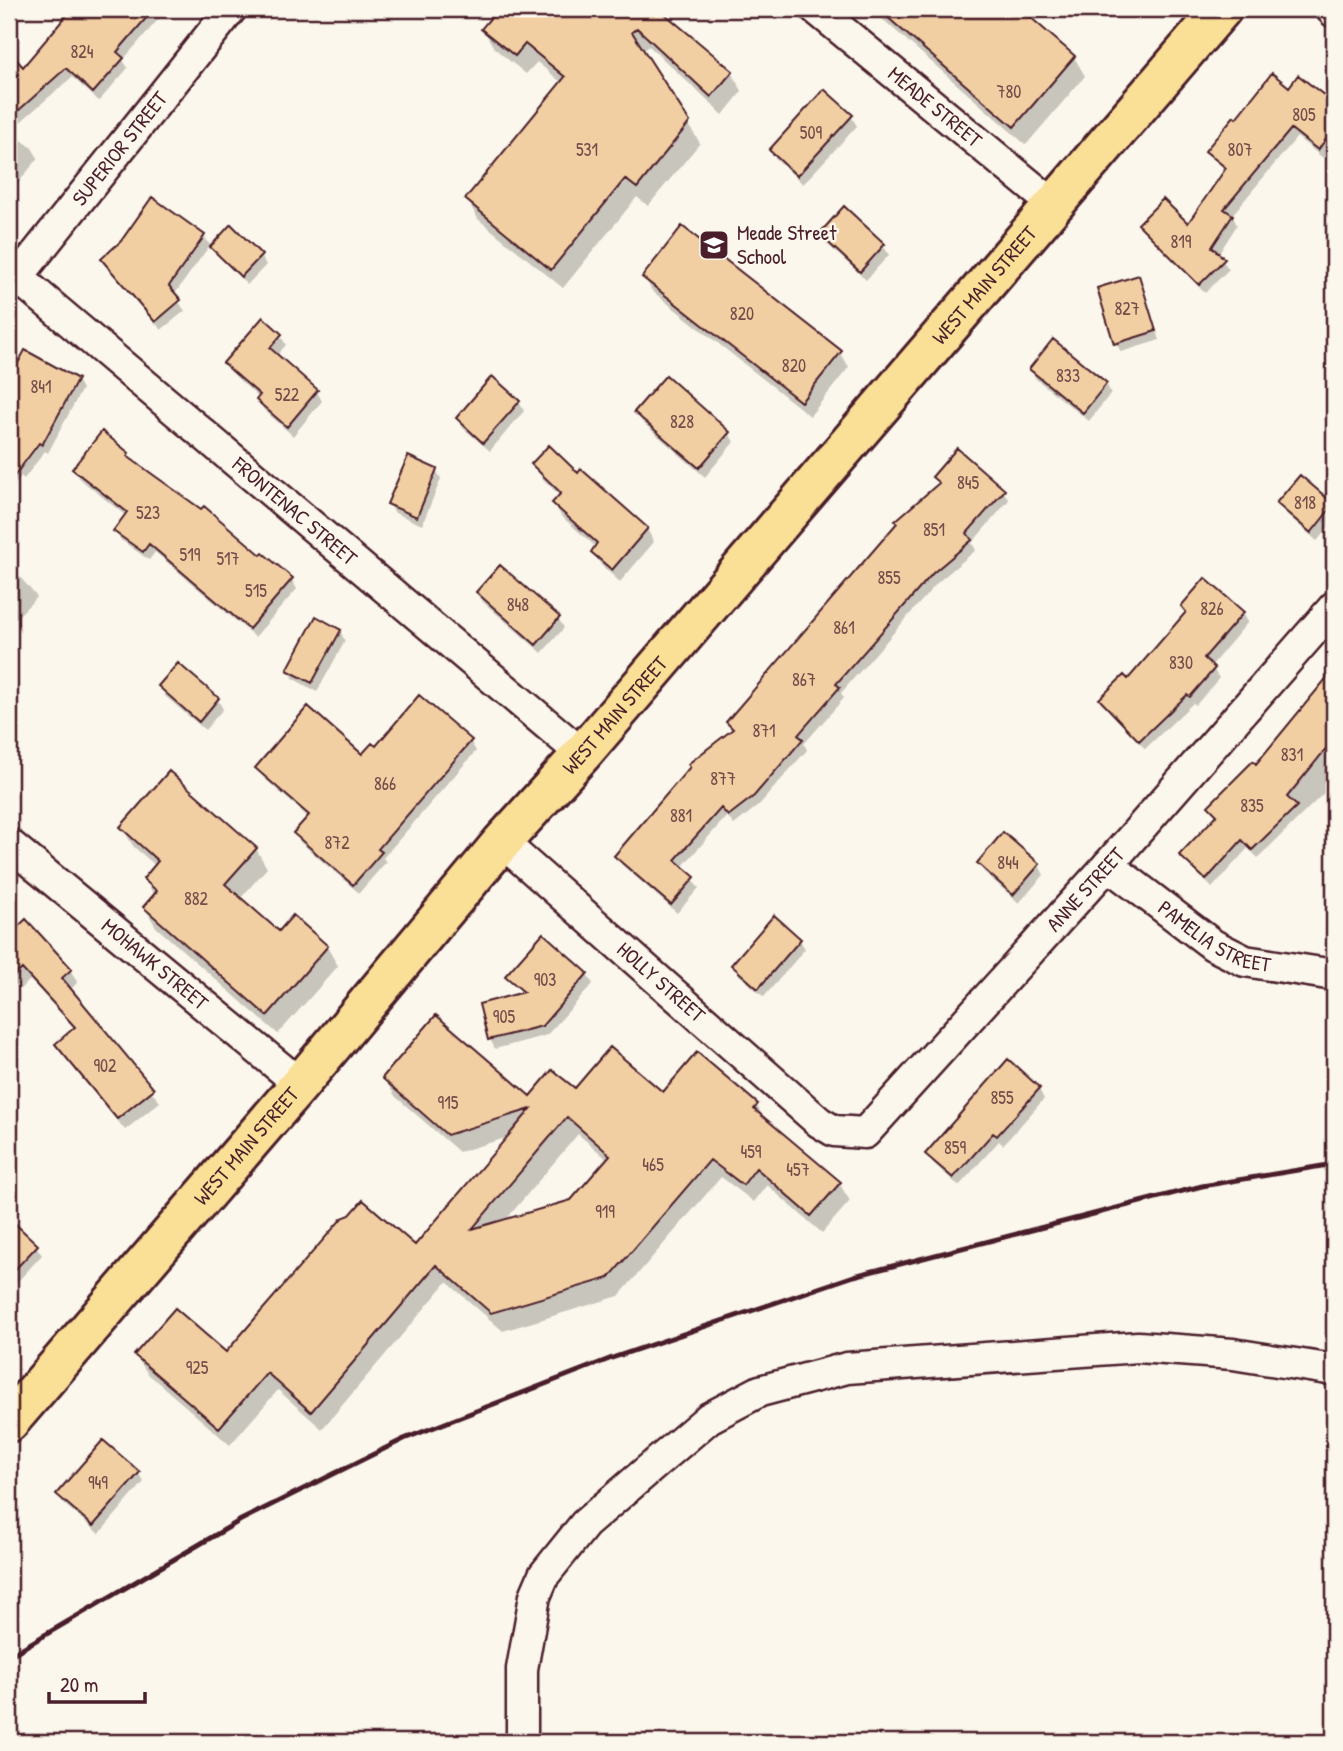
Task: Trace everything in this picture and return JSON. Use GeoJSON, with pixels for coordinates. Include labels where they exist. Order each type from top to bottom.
{"type":"FeatureCollection","features":[{"type":"Feature","properties":{"kind":"main road","name":"WEST MAIN STREET"},"geometry":{"type":"LineString","coordinates":[[9,1422],[300,1084],[502,842],[582,754],[1222,9]]}},
{"type":"Feature","properties":{"kind":"street","name":"SUPERIOR STREET"},"geometry":{"type":"LineString","coordinates":[[12,278],[231,9]]}},
{"type":"Feature","properties":{"kind":"street","name":"MEADE STREET"},"geometry":{"type":"LineString","coordinates":[[816,9],[1054,205]]}},
{"type":"Feature","properties":{"kind":"street","name":"FRONTENAC STREET"},"geometry":{"type":"LineString","coordinates":[[12,278],[582,754]]}},
{"type":"Feature","properties":{"kind":"street","name":"ANNE STREET"},"geometry":{"type":"LineString","coordinates":[[818,1122],[834,1131],[865,1133],[1108,865],[1334,607]]}},
{"type":"Feature","properties":{"kind":"street","name":"HOLLY STREET"},"geometry":{"type":"LineString","coordinates":[[502,842],[818,1122]]}},
{"type":"Feature","properties":{"kind":"street","name":"MOHAWK STREET"},"geometry":{"type":"LineString","coordinates":[[10,846],[300,1084]]}},
{"type":"Feature","properties":{"kind":"street","name":"PAMELIA STREET"},"geometry":{"type":"LineString","coordinates":[[1108,865],[1213,944],[1245,961],[1334,975]]}},
{"type":"Feature","properties":{"kind":"street"},"geometry":{"type":"LineString","coordinates":[[522,1742],[522,1668],[535,1596],[544,1575],[585,1524],[709,1418],[760,1391],[848,1368],[1138,1347],[1233,1354],[1334,1370]]}},
{"type":"Feature","properties":{"kind":"building"},"geometry":{"type":"Polygon","coordinates":[[[72,9],[154,9],[117,52],[124,58],[93,93],[66,68],[9,119],[9,51],[23,67],[72,9]]]}},
{"type":"Feature","properties":{"kind":"building"},"geometry":{"type":"Polygon","coordinates":[[[498,9],[659,9],[733,71],[711,97],[637,28],[632,32],[690,122],[637,188],[625,179],[551,270],[465,199],[565,77],[525,44],[515,56],[481,29],[498,9]]]}},
{"type":"Feature","properties":{"kind":"building"},"geometry":{"type":"Polygon","coordinates":[[[878,9],[1021,9],[1075,56],[1014,127],[878,9]]]}},
{"type":"Feature","properties":{"kind":"building"},"geometry":{"type":"Polygon","coordinates":[[[1272,73],[1289,87],[1298,75],[1334,103],[1334,128],[1318,150],[1291,129],[1224,209],[1233,215],[1212,247],[1225,259],[1199,285],[1138,224],[1163,199],[1188,223],[1226,168],[1205,151],[1272,73]]]}},
{"type":"Feature","properties":{"kind":"building"},"geometry":{"type":"Polygon","coordinates":[[[824,89],[853,115],[797,176],[769,150],[824,89]]]}},
{"type":"Feature","properties":{"kind":"building"},"geometry":{"type":"Polygon","coordinates":[[[152,197],[205,235],[169,286],[181,300],[155,322],[101,259],[121,241],[152,197]]]}},
{"type":"Feature","properties":{"kind":"building"},"geometry":{"type":"Polygon","coordinates":[[[844,206],[885,244],[860,272],[819,234],[844,206]]]}},
{"type":"Feature","properties":{"kind":"building"},"geometry":{"type":"Polygon","coordinates":[[[231,224],[262,255],[241,277],[210,247],[231,224]]]}},
{"type":"Feature","properties":{"kind":"building"},"geometry":{"type":"Polygon","coordinates":[[[682,226],[842,351],[801,402],[642,277],[682,226]]]}},
{"type":"Feature","properties":{"kind":"building"},"geometry":{"type":"Polygon","coordinates":[[[1139,275],[1156,331],[1114,344],[1097,288],[1139,275]]]}},
{"type":"Feature","properties":{"kind":"building"},"geometry":{"type":"Polygon","coordinates":[[[263,317],[282,334],[270,348],[318,390],[287,427],[256,400],[260,395],[223,363],[263,317]]]}},
{"type":"Feature","properties":{"kind":"building"},"geometry":{"type":"Polygon","coordinates":[[[1053,339],[1107,383],[1083,413],[1029,369],[1053,339]]]}},
{"type":"Feature","properties":{"kind":"building"},"geometry":{"type":"Polygon","coordinates":[[[25,350],[78,379],[42,445],[39,443],[9,483],[9,380],[25,350]]]}},
{"type":"Feature","properties":{"kind":"building"},"geometry":{"type":"Polygon","coordinates":[[[666,375],[730,432],[699,468],[634,412],[666,375]]]}},
{"type":"Feature","properties":{"kind":"building"},"geometry":{"type":"Polygon","coordinates":[[[492,376],[520,401],[483,443],[456,418],[492,376]]]}},
{"type":"Feature","properties":{"kind":"building"},"geometry":{"type":"Polygon","coordinates":[[[102,431],[129,453],[127,456],[201,509],[204,506],[261,555],[263,553],[293,578],[249,629],[149,544],[143,552],[113,531],[127,512],[72,469],[102,431]]]}},
{"type":"Feature","properties":{"kind":"building"},"geometry":{"type":"Polygon","coordinates":[[[549,445],[578,473],[581,469],[648,528],[612,570],[591,552],[597,543],[552,503],[561,493],[531,464],[549,445]]]}},
{"type":"Feature","properties":{"kind":"building"},"geometry":{"type":"Polygon","coordinates":[[[957,448],[1005,490],[967,533],[972,540],[933,573],[836,684],[840,687],[798,735],[803,739],[754,796],[728,816],[721,808],[675,860],[695,877],[671,905],[614,856],[690,767],[688,764],[733,729],[726,722],[897,523],[895,521],[939,483],[932,477],[957,448]]]}},
{"type":"Feature","properties":{"kind":"building"},"geometry":{"type":"Polygon","coordinates":[[[408,456],[437,469],[417,517],[387,504],[408,456]]]}},
{"type":"Feature","properties":{"kind":"building"},"geometry":{"type":"Polygon","coordinates":[[[1300,475],[1334,504],[1311,533],[1276,503],[1300,475]]]}},
{"type":"Feature","properties":{"kind":"building"},"geometry":{"type":"Polygon","coordinates":[[[500,565],[560,617],[536,645],[476,592],[500,565]]]}},
{"type":"Feature","properties":{"kind":"building"},"geometry":{"type":"Polygon","coordinates":[[[1205,578],[1244,612],[1204,658],[1215,668],[1190,697],[1187,695],[1139,741],[1099,699],[1124,675],[1128,679],[1186,612],[1181,606],[1205,578]]]}},
{"type":"Feature","properties":{"kind":"building"},"geometry":{"type":"Polygon","coordinates":[[[316,616],[341,630],[312,683],[287,670],[316,616]]]}},
{"type":"Feature","properties":{"kind":"building"},"geometry":{"type":"Polygon","coordinates":[[[178,663],[219,698],[199,722],[158,686],[178,663]]]}},
{"type":"Feature","properties":{"kind":"building"},"geometry":{"type":"Polygon","coordinates":[[[1334,669],[1334,739],[1287,797],[1297,806],[1252,850],[1242,840],[1206,880],[1179,855],[1217,815],[1208,806],[1253,761],[1256,764],[1334,669]]]}},
{"type":"Feature","properties":{"kind":"building"},"geometry":{"type":"Polygon","coordinates":[[[419,695],[472,740],[378,849],[382,852],[353,885],[293,833],[309,815],[255,768],[308,706],[362,754],[372,743],[376,746],[419,695]]]}},
{"type":"Feature","properties":{"kind":"building"},"geometry":{"type":"Polygon","coordinates":[[[169,771],[257,848],[225,884],[279,931],[293,915],[328,946],[267,1016],[143,907],[157,891],[143,879],[158,861],[120,827],[169,771]]]}},
{"type":"Feature","properties":{"kind":"building"},"geometry":{"type":"Polygon","coordinates":[[[1003,832],[1040,864],[1013,895],[977,863],[1003,832]]]}},
{"type":"Feature","properties":{"kind":"building"},"geometry":{"type":"Polygon","coordinates":[[[774,915],[801,939],[758,989],[731,965],[774,915]]]}},
{"type":"Feature","properties":{"kind":"building"},"geometry":{"type":"Polygon","coordinates":[[[26,919],[72,969],[62,978],[154,1089],[117,1119],[55,1044],[75,1027],[22,969],[9,981],[9,935],[26,919]]]}},
{"type":"Feature","properties":{"kind":"building"},"geometry":{"type":"Polygon","coordinates":[[[543,933],[588,973],[542,1026],[488,1040],[479,1004],[524,992],[505,976],[543,933]]]}},
{"type":"Feature","properties":{"kind":"building"},"geometry":{"type":"Polygon","coordinates":[[[436,1015],[530,1096],[552,1070],[575,1088],[610,1047],[663,1092],[697,1052],[758,1104],[754,1109],[841,1182],[811,1216],[756,1168],[743,1185],[710,1160],[609,1278],[491,1313],[436,1265],[311,1412],[267,1373],[219,1428],[134,1355],[175,1308],[226,1352],[342,1218],[350,1215],[363,1200],[415,1245],[531,1109],[447,1135],[382,1078],[436,1015]],[[567,1117],[472,1229],[571,1200],[610,1155],[567,1117]]]}},
{"type":"Feature","properties":{"kind":"building"},"geometry":{"type":"Polygon","coordinates":[[[1008,1059],[1040,1088],[997,1136],[993,1133],[953,1178],[925,1154],[1008,1059]]]}},
{"type":"Feature","properties":{"kind":"building"},"geometry":{"type":"Polygon","coordinates":[[[9,1218],[38,1245],[9,1276],[9,1218]]]}},
{"type":"Feature","properties":{"kind":"building"},"geometry":{"type":"Polygon","coordinates":[[[103,1440],[140,1472],[93,1526],[56,1494],[103,1440]]]}},
{"type":"Feature","properties":{"kind":"railway"},"geometry":{"type":"LineString","coordinates":[[9,1656],[241,1520],[404,1439],[612,1358],[854,1276],[1202,1186],[1334,1164]]}},
{"type":"Feature","properties":{"kind":"place","name":"Meade Street School"},"geometry":{"type":"Point","coordinates":[714,245]}}]}
